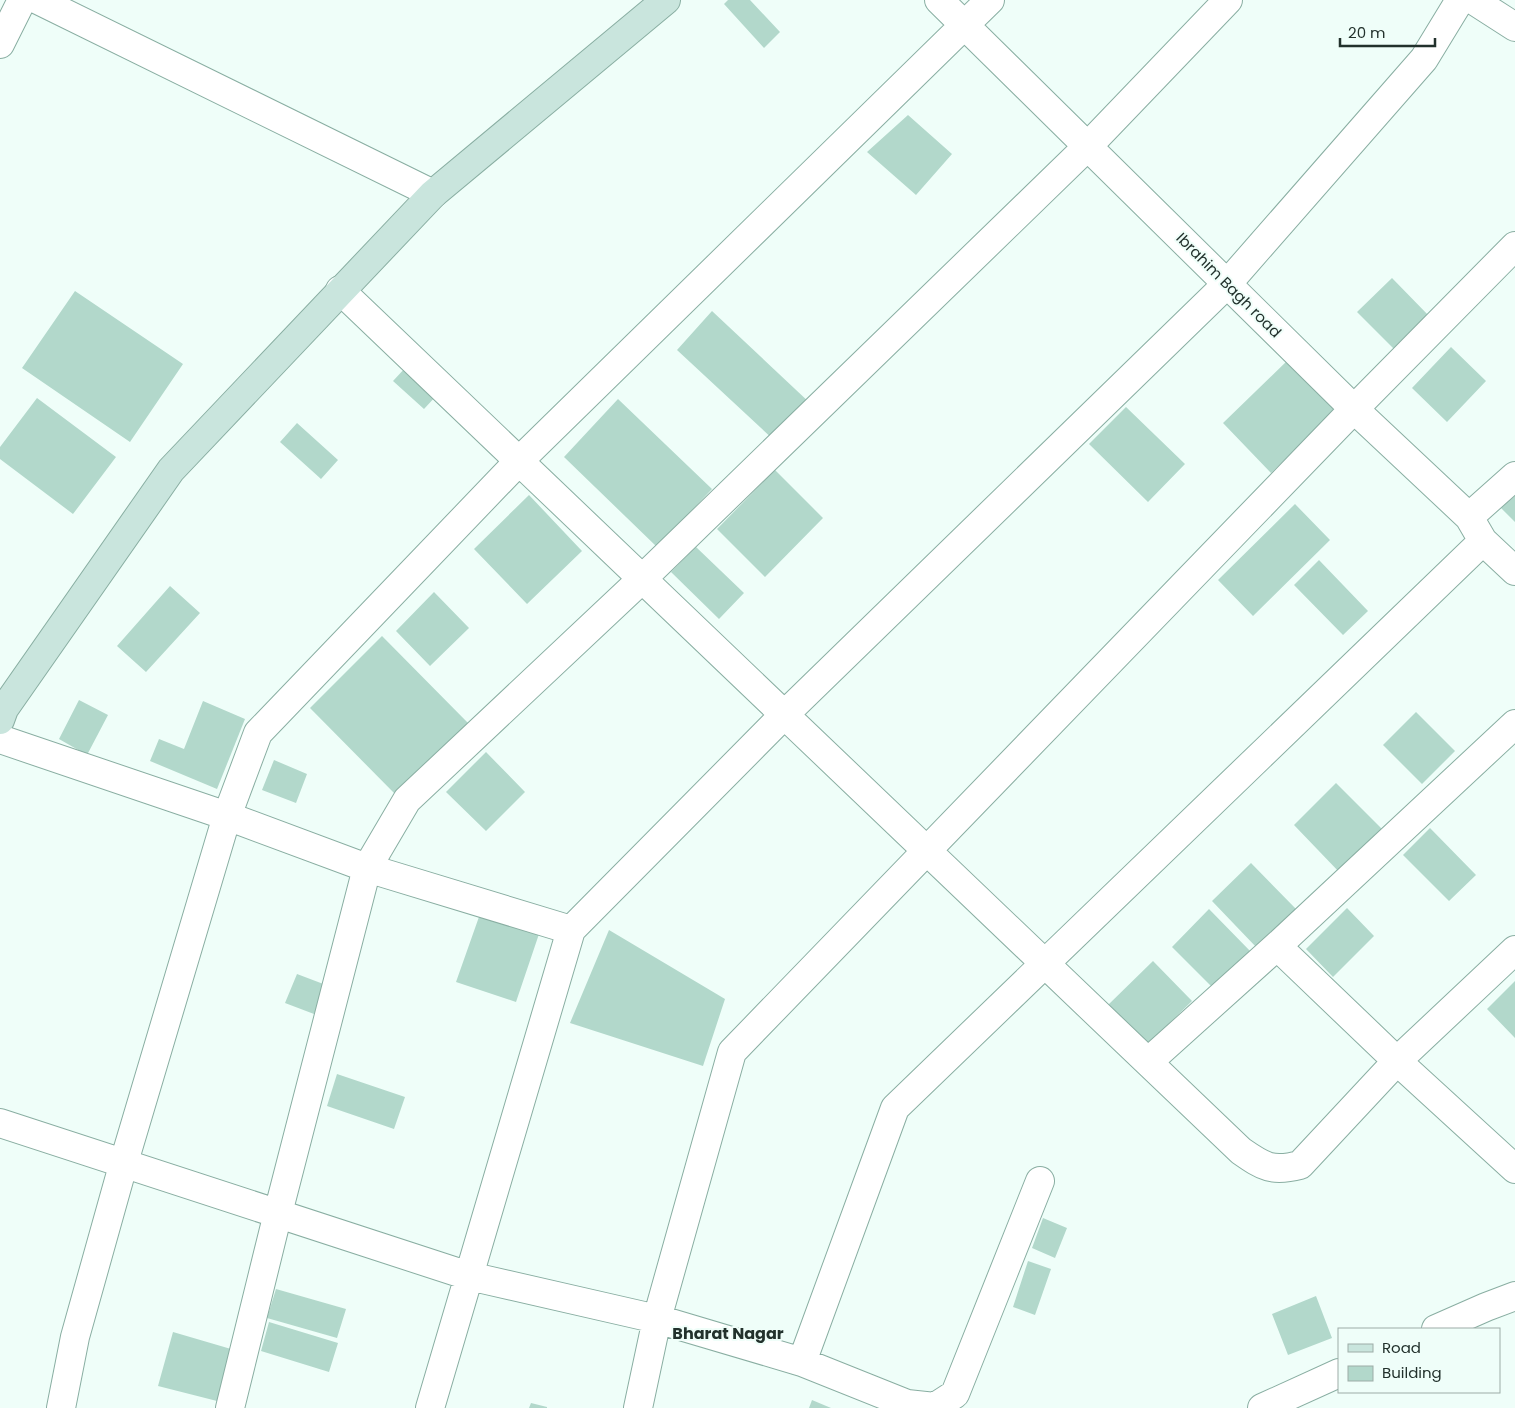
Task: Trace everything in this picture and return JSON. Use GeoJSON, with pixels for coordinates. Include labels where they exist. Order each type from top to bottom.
{"type":"FeatureCollection","features":[{"type":"Feature","properties":{"kind":"street"},"geometry":{"type":"LineString","coordinates":[[0,44],[22,0]]}},
{"type":"Feature","properties":{"kind":"street"},"geometry":{"type":"LineString","coordinates":[[38,0],[433,194]]}},
{"type":"Feature","properties":{"kind":"street"},"geometry":{"type":"LineString","coordinates":[[1,712],[171,470],[433,194],[666,0]]}},
{"type":"Feature","properties":{"kind":"street","name":"Ibrahim Bagh road"},"geometry":{"type":"LineString","coordinates":[[939,0],[1354,409],[1469,517],[1483,541],[1515,571]]}},
{"type":"Feature","properties":{"kind":"street"},"geometry":{"type":"LineString","coordinates":[[61,1408],[75,1337],[124,1162],[227,816],[258,733],[519,461],[990,0]]}},
{"type":"Feature","properties":{"kind":"street"},"geometry":{"type":"LineString","coordinates":[[230,1408],[367,868],[407,800],[642,579],[1088,146],[1228,0]]}},
{"type":"Feature","properties":{"kind":"street"},"geometry":{"type":"LineString","coordinates":[[430,1408],[571,930],[784,715],[1227,284],[1424,59],[1460,0]]}},
{"type":"Feature","properties":{"kind":"street"},"geometry":{"type":"LineString","coordinates":[[1473,0],[1515,26]]}},
{"type":"Feature","properties":{"kind":"street"},"geometry":{"type":"LineString","coordinates":[[638,1408],[657,1319],[732,1052],[1354,409],[1515,246]]}},
{"type":"Feature","properties":{"kind":"street"},"geometry":{"type":"LineString","coordinates":[[340,290],[1241,1151],[1264,1166],[1281,1170],[1300,1165],[1397,1061],[1515,950]]}},
{"type":"Feature","properties":{"kind":"street"},"geometry":{"type":"LineString","coordinates":[[1469,517],[1515,476]]}},
{"type":"Feature","properties":{"kind":"street"},"geometry":{"type":"LineString","coordinates":[[802,1362],[895,1108],[1483,541]]}},
{"type":"Feature","properties":{"kind":"street"},"geometry":{"type":"LineString","coordinates":[[1148,1062],[1277,946],[1515,724]]}},
{"type":"Feature","properties":{"kind":"street"},"geometry":{"type":"LineString","coordinates":[[0,740],[227,816],[367,868],[571,930]]}},
{"type":"Feature","properties":{"kind":"street"},"geometry":{"type":"LineString","coordinates":[[1277,946],[1397,1061],[1515,1169]]}},
{"type":"Feature","properties":{"kind":"street"},"geometry":{"type":"LineString","coordinates":[[0,1122],[469,1276],[657,1319],[802,1362],[907,1404],[935,1406],[955,1394],[1040,1182]]}},
{"type":"Feature","properties":{"kind":"street"},"geometry":{"type":"LineString","coordinates":[[1438,1328],[1515,1296]]}},
{"type":"Feature","properties":{"kind":"street"},"geometry":{"type":"LineString","coordinates":[[1262,1408],[1338,1373]]}},
{"type":"Feature","properties":{"kind":"building"},"geometry":{"type":"Polygon","coordinates":[[[728,0],[750,0],[780,32],[764,48],[724,4],[728,0]]]}},
{"type":"Feature","properties":{"kind":"building"},"geometry":{"type":"Polygon","coordinates":[[[908,115],[952,154],[916,195],[867,152],[908,115]]]}},
{"type":"Feature","properties":{"kind":"building"},"geometry":{"type":"Polygon","coordinates":[[[1392,278],[1431,318],[1397,352],[1357,312],[1392,278]]]}},
{"type":"Feature","properties":{"kind":"building"},"geometry":{"type":"Polygon","coordinates":[[[75,291],[183,364],[130,442],[22,368],[75,291]]]}},
{"type":"Feature","properties":{"kind":"building"},"geometry":{"type":"Polygon","coordinates":[[[712,311],[811,404],[776,442],[677,350],[712,311]]]}},
{"type":"Feature","properties":{"kind":"building"},"geometry":{"type":"Polygon","coordinates":[[[1451,347],[1486,381],[1447,422],[1412,388],[1451,347]]]}},
{"type":"Feature","properties":{"kind":"building"},"geometry":{"type":"Polygon","coordinates":[[[1289,359],[1337,408],[1271,473],[1223,423],[1289,359]]]}},
{"type":"Feature","properties":{"kind":"building"},"geometry":{"type":"Polygon","coordinates":[[[406,367],[437,395],[424,409],[393,381],[406,367]]]}},
{"type":"Feature","properties":{"kind":"building"},"geometry":{"type":"Polygon","coordinates":[[[37,398],[116,457],[73,514],[0,459],[0,447],[37,398]]]}},
{"type":"Feature","properties":{"kind":"building"},"geometry":{"type":"Polygon","coordinates":[[[618,399],[712,489],[657,547],[564,457],[618,399]]]}},
{"type":"Feature","properties":{"kind":"building"},"geometry":{"type":"Polygon","coordinates":[[[1126,407],[1185,464],[1148,502],[1089,444],[1126,407]]]}},
{"type":"Feature","properties":{"kind":"building"},"geometry":{"type":"Polygon","coordinates":[[[297,423],[338,460],[321,479],[280,442],[297,423]]]}},
{"type":"Feature","properties":{"kind":"building"},"geometry":{"type":"Polygon","coordinates":[[[775,470],[823,518],[765,577],[717,529],[775,470]]]}},
{"type":"Feature","properties":{"kind":"building"},"geometry":{"type":"Polygon","coordinates":[[[1515,490],[1515,522],[1499,506],[1515,490]]]}},
{"type":"Feature","properties":{"kind":"building"},"geometry":{"type":"Polygon","coordinates":[[[529,495],[582,551],[527,604],[474,549],[529,495]]]}},
{"type":"Feature","properties":{"kind":"building"},"geometry":{"type":"Polygon","coordinates":[[[1295,504],[1330,540],[1253,616],[1218,580],[1295,504]]]}},
{"type":"Feature","properties":{"kind":"building"},"geometry":{"type":"Polygon","coordinates":[[[696,547],[744,593],[719,619],[671,572],[696,547]]]}},
{"type":"Feature","properties":{"kind":"building"},"geometry":{"type":"Polygon","coordinates":[[[1319,560],[1368,611],[1343,635],[1294,585],[1319,560]]]}},
{"type":"Feature","properties":{"kind":"building"},"geometry":{"type":"Polygon","coordinates":[[[170,586],[200,613],[146,672],[117,646],[170,586]]]}},
{"type":"Feature","properties":{"kind":"building"},"geometry":{"type":"Polygon","coordinates":[[[434,592],[469,628],[430,666],[396,631],[434,592]]]}},
{"type":"Feature","properties":{"kind":"building"},"geometry":{"type":"Polygon","coordinates":[[[382,636],[469,724],[397,796],[310,708],[382,636]]]}},
{"type":"Feature","properties":{"kind":"building"},"geometry":{"type":"Polygon","coordinates":[[[79,700],[108,715],[87,755],[59,739],[79,700]]]}},
{"type":"Feature","properties":{"kind":"building"},"geometry":{"type":"Polygon","coordinates":[[[203,701],[245,719],[217,789],[150,761],[159,739],[184,749],[203,701]]]}},
{"type":"Feature","properties":{"kind":"building"},"geometry":{"type":"Polygon","coordinates":[[[1416,712],[1455,751],[1422,784],[1383,745],[1416,712]]]}},
{"type":"Feature","properties":{"kind":"building"},"geometry":{"type":"Polygon","coordinates":[[[486,752],[525,792],[486,831],[446,792],[486,752]]]}},
{"type":"Feature","properties":{"kind":"building"},"geometry":{"type":"Polygon","coordinates":[[[274,760],[307,774],[296,803],[262,790],[274,760]]]}},
{"type":"Feature","properties":{"kind":"building"},"geometry":{"type":"Polygon","coordinates":[[[1336,783],[1384,831],[1341,874],[1294,825],[1336,783]]]}},
{"type":"Feature","properties":{"kind":"building"},"geometry":{"type":"Polygon","coordinates":[[[1430,828],[1476,875],[1449,901],[1403,855],[1430,828]]]}},
{"type":"Feature","properties":{"kind":"building"},"geometry":{"type":"Polygon","coordinates":[[[1251,863],[1296,909],[1257,948],[1212,901],[1251,863]]]}},
{"type":"Feature","properties":{"kind":"building"},"geometry":{"type":"Polygon","coordinates":[[[1347,908],[1374,936],[1333,977],[1306,949],[1347,908]]]}},
{"type":"Feature","properties":{"kind":"building"},"geometry":{"type":"Polygon","coordinates":[[[1209,909],[1252,953],[1215,990],[1172,947],[1209,909]]]}},
{"type":"Feature","properties":{"kind":"building"},"geometry":{"type":"Polygon","coordinates":[[[480,914],[539,934],[516,1002],[456,982],[480,914]]]}},
{"type":"Feature","properties":{"kind":"building"},"geometry":{"type":"Polygon","coordinates":[[[609,930],[725,999],[703,1066],[570,1023],[609,930]]]}},
{"type":"Feature","properties":{"kind":"building"},"geometry":{"type":"Polygon","coordinates":[[[1153,961],[1192,1001],[1147,1045],[1108,1005],[1153,961]]]}},
{"type":"Feature","properties":{"kind":"building"},"geometry":{"type":"Polygon","coordinates":[[[297,974],[326,985],[314,1014],[285,1003],[297,974]]]}},
{"type":"Feature","properties":{"kind":"building"},"geometry":{"type":"Polygon","coordinates":[[[1515,981],[1515,1038],[1487,1009],[1515,981]]]}},
{"type":"Feature","properties":{"kind":"building"},"geometry":{"type":"Polygon","coordinates":[[[337,1074],[405,1097],[394,1129],[327,1106],[337,1074]]]}},
{"type":"Feature","properties":{"kind":"building"},"geometry":{"type":"Polygon","coordinates":[[[1043,1218],[1067,1228],[1055,1258],[1032,1248],[1043,1218]]]}},
{"type":"Feature","properties":{"kind":"building"},"geometry":{"type":"Polygon","coordinates":[[[1028,1261],[1051,1269],[1035,1315],[1013,1307],[1028,1261]]]}},
{"type":"Feature","properties":{"kind":"building"},"geometry":{"type":"Polygon","coordinates":[[[276,1289],[346,1309],[337,1338],[267,1318],[276,1289]]]}},
{"type":"Feature","properties":{"kind":"building"},"geometry":{"type":"Polygon","coordinates":[[[1316,1296],[1332,1338],[1288,1355],[1272,1314],[1316,1296]]]}},
{"type":"Feature","properties":{"kind":"building"},"geometry":{"type":"Polygon","coordinates":[[[269,1322],[338,1343],[329,1372],[261,1351],[269,1322]]]}},
{"type":"Feature","properties":{"kind":"building"},"geometry":{"type":"Polygon","coordinates":[[[173,1332],[231,1349],[217,1401],[158,1386],[173,1332]]]}},
{"type":"Feature","properties":{"kind":"building"},"geometry":{"type":"Polygon","coordinates":[[[812,1400],[831,1408],[809,1408],[812,1400]]]}},
{"type":"Feature","properties":{"kind":"building"},"geometry":{"type":"Polygon","coordinates":[[[531,1403],[547,1407],[547,1408],[529,1408],[531,1403]]]}},
{"type":"Feature","properties":{"kind":"district","name":"Bharat Nagar"},"geometry":{"type":"Point","coordinates":[728,1333]}}]}
